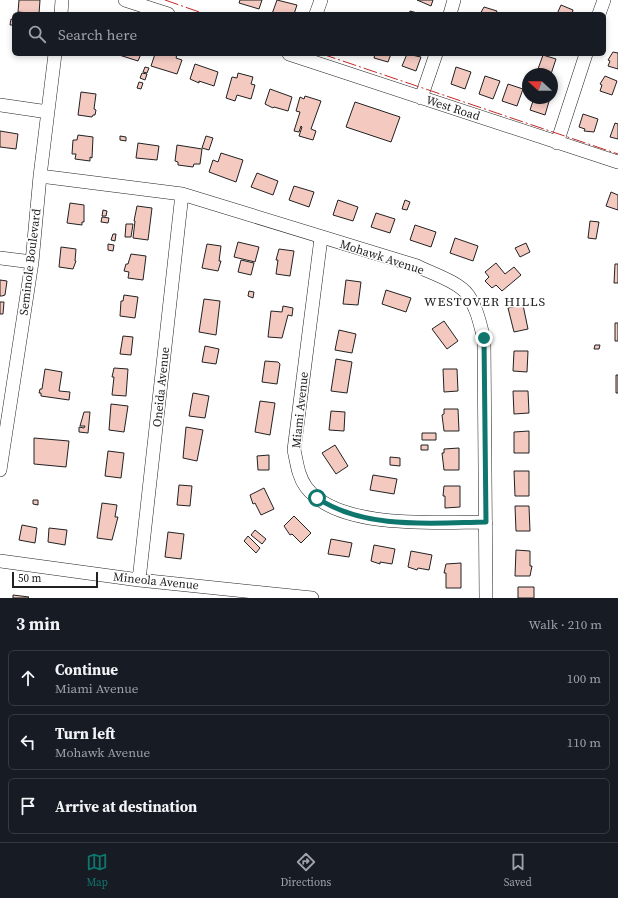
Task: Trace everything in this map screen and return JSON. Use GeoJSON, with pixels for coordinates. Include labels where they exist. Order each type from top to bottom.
{"type":"FeatureCollection","features":[{"type":"Feature","properties":{"kind":"street"},"geometry":{"type":"LineString","coordinates":[[61,12],[62,0]]}},
{"type":"Feature","properties":{"kind":"street"},"geometry":{"type":"LineString","coordinates":[[125,0],[162,12]]}},
{"type":"Feature","properties":{"kind":"street"},"geometry":{"type":"LineString","coordinates":[[317,12],[321,0]]}},
{"type":"Feature","properties":{"kind":"street"},"geometry":{"type":"LineString","coordinates":[[451,12],[454,0]]}},
{"type":"Feature","properties":{"kind":"street"},"geometry":{"type":"LineString","coordinates":[[600,12],[604,0]]}},
{"type":"Feature","properties":{"kind":"street","name":"Seminole Boulevard"},"geometry":{"type":"LineString","coordinates":[[0,470],[4,408],[32,262],[40,176],[55,56]]}},
{"type":"Feature","properties":{"kind":"street","name":"West Road"},"geometry":{"type":"LineString","coordinates":[[302,56],[421,98],[618,162]]}},
{"type":"Feature","properties":{"kind":"street"},"geometry":{"type":"LineString","coordinates":[[421,98],[435,56]]}},
{"type":"Feature","properties":{"kind":"street"},"geometry":{"type":"LineString","coordinates":[[556,143],[585,56]]}},
{"type":"Feature","properties":{"kind":"street"},"geometry":{"type":"LineString","coordinates":[[0,105],[48,112]]}},
{"type":"Feature","properties":{"kind":"street","name":"Mohawk Avenue"},"geometry":{"type":"LineString","coordinates":[[40,176],[182,194],[321,238],[417,266],[449,281],[467,294],[476,310],[484,338],[486,598]]}},
{"type":"Feature","properties":{"kind":"street","name":"Oneida Avenue"},"geometry":{"type":"LineString","coordinates":[[139,580],[182,194]]}},
{"type":"Feature","properties":{"kind":"street","name":"Miami Avenue"},"geometry":{"type":"LineString","coordinates":[[321,238],[294,450],[299,473],[306,487],[317,498],[330,507],[369,518],[399,523],[486,522]]}},
{"type":"Feature","properties":{"kind":"street"},"geometry":{"type":"LineString","coordinates":[[0,258],[32,262]]}},
{"type":"Feature","properties":{"kind":"street","name":"Mineola Avenue"},"geometry":{"type":"LineString","coordinates":[[0,561],[272,596],[312,598]]}},
{"type":"Feature","properties":{"kind":"building"},"geometry":{"type":"Polygon","coordinates":[[[19,0],[40,0],[39,12],[18,12],[19,0]]]}},
{"type":"Feature","properties":{"kind":"building"},"geometry":{"type":"Polygon","coordinates":[[[240,0],[262,0],[259,9],[239,3],[240,0]]]}},
{"type":"Feature","properties":{"kind":"building"},"geometry":{"type":"Polygon","coordinates":[[[277,0],[297,5],[295,12],[273,12],[277,0]]]}},
{"type":"Feature","properties":{"kind":"building"},"geometry":{"type":"Polygon","coordinates":[[[417,0],[433,0],[431,6],[417,0]]]}},
{"type":"Feature","properties":{"kind":"building"},"geometry":{"type":"Polygon","coordinates":[[[561,5],[573,10],[572,12],[558,12],[561,5]]]}},
{"type":"Feature","properties":{"kind":"building"},"geometry":{"type":"Polygon","coordinates":[[[484,7],[497,11],[497,12],[481,12],[484,7]]]}},
{"type":"Feature","properties":{"kind":"building"},"geometry":{"type":"Polygon","coordinates":[[[613,52],[618,53],[618,69],[608,66],[610,61],[608,60],[613,52]]]}},
{"type":"Feature","properties":{"kind":"building"},"geometry":{"type":"Polygon","coordinates":[[[122,56],[140,56],[138,61],[122,56]]]}},
{"type":"Feature","properties":{"kind":"building"},"geometry":{"type":"Polygon","coordinates":[[[154,56],[176,56],[176,58],[182,60],[177,74],[151,66],[154,56]]]}},
{"type":"Feature","properties":{"kind":"building"},"geometry":{"type":"Polygon","coordinates":[[[374,56],[390,56],[388,62],[374,58],[374,56]]]}},
{"type":"Feature","properties":{"kind":"building"},"geometry":{"type":"Polygon","coordinates":[[[406,56],[421,57],[416,71],[402,66],[406,56]]]}},
{"type":"Feature","properties":{"kind":"building"},"geometry":{"type":"Polygon","coordinates":[[[543,56],[556,59],[553,68],[538,68],[543,56]]]}},
{"type":"Feature","properties":{"kind":"building"},"geometry":{"type":"Polygon","coordinates":[[[195,64],[218,72],[214,86],[199,81],[199,83],[190,79],[195,64]]]}},
{"type":"Feature","properties":{"kind":"building"},"geometry":{"type":"Polygon","coordinates":[[[145,67],[149,68],[147,73],[143,72],[145,67]]]}},
{"type":"Feature","properties":{"kind":"building"},"geometry":{"type":"Polygon","coordinates":[[[456,67],[471,72],[465,89],[451,84],[456,67]]]}},
{"type":"Feature","properties":{"kind":"building"},"geometry":{"type":"Polygon","coordinates":[[[142,73],[147,74],[145,80],[140,78],[142,73]]]}},
{"type":"Feature","properties":{"kind":"building"},"geometry":{"type":"Polygon","coordinates":[[[238,73],[253,77],[251,84],[255,85],[251,99],[237,95],[235,101],[226,98],[232,77],[237,78],[238,73]]]}},
{"type":"Feature","properties":{"kind":"building"},"geometry":{"type":"Polygon","coordinates":[[[485,76],[500,81],[493,99],[479,94],[485,76]]]}},
{"type":"Feature","properties":{"kind":"building"},"geometry":{"type":"Polygon","coordinates":[[[605,76],[617,81],[612,95],[600,91],[602,85],[600,84],[605,76]]]}},
{"type":"Feature","properties":{"kind":"building"},"geometry":{"type":"Polygon","coordinates":[[[139,82],[143,83],[141,89],[137,88],[139,82]]]}},
{"type":"Feature","properties":{"kind":"building"},"geometry":{"type":"Polygon","coordinates":[[[508,84],[522,89],[517,106],[502,101],[508,84]]]}},
{"type":"Feature","properties":{"kind":"building"},"geometry":{"type":"Polygon","coordinates":[[[270,89],[292,97],[288,111],[273,108],[265,104],[270,89]]]}},
{"type":"Feature","properties":{"kind":"building"},"geometry":{"type":"Polygon","coordinates":[[[81,92],[96,94],[94,109],[96,110],[95,115],[92,117],[78,115],[81,92]]]}},
{"type":"Feature","properties":{"kind":"building"},"geometry":{"type":"Polygon","coordinates":[[[305,96],[321,101],[311,129],[316,131],[313,140],[299,136],[301,126],[299,132],[294,131],[300,112],[296,111],[300,97],[304,99],[305,96]]]}},
{"type":"Feature","properties":{"kind":"building"},"geometry":{"type":"Polygon","coordinates":[[[355,102],[400,117],[391,142],[346,127],[355,102]]]}},
{"type":"Feature","properties":{"kind":"building"},"geometry":{"type":"Polygon","coordinates":[[[532,104],[548,104],[545,115],[530,110],[532,104]]]}},
{"type":"Feature","properties":{"kind":"building"},"geometry":{"type":"Polygon","coordinates":[[[583,114],[598,119],[594,132],[584,131],[585,129],[579,127],[583,114]]]}},
{"type":"Feature","properties":{"kind":"building"},"geometry":{"type":"Polygon","coordinates":[[[615,123],[618,124],[618,139],[610,137],[615,123]]]}},
{"type":"Feature","properties":{"kind":"building"},"geometry":{"type":"Polygon","coordinates":[[[0,131],[18,134],[16,149],[0,147],[0,131]]]}},
{"type":"Feature","properties":{"kind":"building"},"geometry":{"type":"Polygon","coordinates":[[[78,135],[93,137],[92,158],[90,157],[90,161],[75,159],[76,154],[72,154],[73,140],[77,140],[78,135]]]}},
{"type":"Feature","properties":{"kind":"building"},"geometry":{"type":"Polygon","coordinates":[[[120,136],[126,137],[126,141],[120,140],[120,136]]]}},
{"type":"Feature","properties":{"kind":"building"},"geometry":{"type":"Polygon","coordinates":[[[206,136],[213,138],[209,150],[202,148],[206,136]]]}},
{"type":"Feature","properties":{"kind":"building"},"geometry":{"type":"Polygon","coordinates":[[[138,143],[159,146],[157,160],[136,158],[138,143]]]}},
{"type":"Feature","properties":{"kind":"building"},"geometry":{"type":"Polygon","coordinates":[[[177,145],[202,149],[200,164],[194,164],[193,167],[178,165],[178,162],[175,161],[177,145]]]}},
{"type":"Feature","properties":{"kind":"building"},"geometry":{"type":"Polygon","coordinates":[[[221,153],[243,160],[236,182],[209,172],[213,160],[218,162],[221,153]]]}},
{"type":"Feature","properties":{"kind":"building"},"geometry":{"type":"Polygon","coordinates":[[[257,173],[278,181],[273,195],[251,187],[257,173]]]}},
{"type":"Feature","properties":{"kind":"building"},"geometry":{"type":"Polygon","coordinates":[[[294,186],[314,192],[309,207],[289,200],[294,186]]]}},
{"type":"Feature","properties":{"kind":"building"},"geometry":{"type":"Polygon","coordinates":[[[611,192],[618,195],[618,210],[606,206],[611,192]]]}},
{"type":"Feature","properties":{"kind":"building"},"geometry":{"type":"Polygon","coordinates":[[[338,200],[358,207],[353,221],[333,215],[338,200]]]}},
{"type":"Feature","properties":{"kind":"building"},"geometry":{"type":"Polygon","coordinates":[[[405,200],[410,202],[407,210],[402,209],[405,200]]]}},
{"type":"Feature","properties":{"kind":"building"},"geometry":{"type":"Polygon","coordinates":[[[70,203],[84,205],[84,222],[82,222],[82,225],[67,223],[70,203]]]}},
{"type":"Feature","properties":{"kind":"building"},"geometry":{"type":"Polygon","coordinates":[[[137,206],[152,208],[148,240],[133,238],[137,206]]]}},
{"type":"Feature","properties":{"kind":"building"},"geometry":{"type":"Polygon","coordinates":[[[103,210],[107,211],[106,216],[102,216],[103,210]]]}},
{"type":"Feature","properties":{"kind":"building"},"geometry":{"type":"Polygon","coordinates":[[[376,213],[395,219],[390,233],[371,227],[376,213]]]}},
{"type":"Feature","properties":{"kind":"building"},"geometry":{"type":"Polygon","coordinates":[[[102,217],[109,218],[108,223],[101,222],[102,217]]]}},
{"type":"Feature","properties":{"kind":"building"},"geometry":{"type":"Polygon","coordinates":[[[590,221],[599,222],[596,239],[588,238],[590,221]]]}},
{"type":"Feature","properties":{"kind":"building"},"geometry":{"type":"Polygon","coordinates":[[[126,224],[133,224],[131,237],[125,237],[126,224]]]}},
{"type":"Feature","properties":{"kind":"building"},"geometry":{"type":"Polygon","coordinates":[[[415,225],[436,232],[431,247],[410,240],[415,225]]]}},
{"type":"Feature","properties":{"kind":"building"},"geometry":{"type":"Polygon","coordinates":[[[113,234],[116,234],[115,241],[111,240],[113,234]]]}},
{"type":"Feature","properties":{"kind":"building"},"geometry":{"type":"Polygon","coordinates":[[[455,238],[478,246],[473,261],[450,253],[455,238]]]}},
{"type":"Feature","properties":{"kind":"building"},"geometry":{"type":"Polygon","coordinates":[[[238,242],[259,247],[255,262],[234,257],[238,242]]]}},
{"type":"Feature","properties":{"kind":"building"},"geometry":{"type":"Polygon","coordinates":[[[526,243],[530,252],[520,257],[515,248],[526,243]]]}},
{"type":"Feature","properties":{"kind":"building"},"geometry":{"type":"Polygon","coordinates":[[[108,244],[114,245],[113,251],[108,250],[108,244]]]}},
{"type":"Feature","properties":{"kind":"building"},"geometry":{"type":"Polygon","coordinates":[[[207,244],[221,246],[219,261],[221,261],[218,271],[202,268],[207,244]]]}},
{"type":"Feature","properties":{"kind":"building"},"geometry":{"type":"Polygon","coordinates":[[[61,247],[76,249],[76,261],[73,269],[59,267],[61,247]]]}},
{"type":"Feature","properties":{"kind":"building"},"geometry":{"type":"Polygon","coordinates":[[[279,249],[294,251],[290,276],[276,274],[278,260],[276,260],[279,249]]]}},
{"type":"Feature","properties":{"kind":"building"},"geometry":{"type":"Polygon","coordinates":[[[131,254],[146,256],[143,280],[128,278],[129,272],[124,271],[131,254]]]}},
{"type":"Feature","properties":{"kind":"building"},"geometry":{"type":"Polygon","coordinates":[[[241,260],[254,263],[251,275],[238,272],[241,260]]]}},
{"type":"Feature","properties":{"kind":"building"},"geometry":{"type":"Polygon","coordinates":[[[496,263],[505,274],[514,267],[521,275],[502,291],[496,285],[492,288],[485,281],[489,277],[485,272],[496,263]]]}},
{"type":"Feature","properties":{"kind":"building"},"geometry":{"type":"Polygon","coordinates":[[[615,264],[618,264],[618,283],[614,283],[615,264]]]}},
{"type":"Feature","properties":{"kind":"building"},"geometry":{"type":"Polygon","coordinates":[[[0,280],[7,281],[5,295],[2,296],[0,296],[0,280]]]}},
{"type":"Feature","properties":{"kind":"building"},"geometry":{"type":"Polygon","coordinates":[[[346,280],[361,282],[358,305],[343,304],[346,280]]]}},
{"type":"Feature","properties":{"kind":"building"},"geometry":{"type":"Polygon","coordinates":[[[386,290],[411,298],[406,312],[382,304],[386,290]]]}},
{"type":"Feature","properties":{"kind":"building"},"geometry":{"type":"Polygon","coordinates":[[[249,291],[254,292],[253,298],[248,296],[249,291]]]}},
{"type":"Feature","properties":{"kind":"building"},"geometry":{"type":"Polygon","coordinates":[[[124,295],[138,297],[135,318],[120,316],[121,301],[123,301],[124,295]]]}},
{"type":"Feature","properties":{"kind":"building"},"geometry":{"type":"Polygon","coordinates":[[[204,299],[220,301],[216,335],[199,332],[204,299]]]}},
{"type":"Feature","properties":{"kind":"building"},"geometry":{"type":"Polygon","coordinates":[[[0,302],[4,302],[3,314],[0,314],[0,302]]]}},
{"type":"Feature","properties":{"kind":"building"},"geometry":{"type":"Polygon","coordinates":[[[523,305],[528,329],[514,332],[508,308],[523,305]]]}},
{"type":"Feature","properties":{"kind":"building"},"geometry":{"type":"Polygon","coordinates":[[[283,306],[293,308],[292,316],[288,315],[282,338],[268,337],[271,311],[282,312],[283,306]]]}},
{"type":"Feature","properties":{"kind":"building"},"geometry":{"type":"Polygon","coordinates":[[[444,321],[458,341],[447,349],[432,329],[444,321]]]}},
{"type":"Feature","properties":{"kind":"building"},"geometry":{"type":"Polygon","coordinates":[[[615,323],[618,323],[618,341],[615,341],[615,323]]]}},
{"type":"Feature","properties":{"kind":"building"},"geometry":{"type":"Polygon","coordinates":[[[339,330],[356,334],[352,353],[335,350],[339,330]]]}},
{"type":"Feature","properties":{"kind":"building"},"geometry":{"type":"Polygon","coordinates":[[[123,336],[133,337],[131,355],[120,354],[123,336]]]}},
{"type":"Feature","properties":{"kind":"building"},"geometry":{"type":"Polygon","coordinates":[[[595,345],[600,345],[599,349],[594,349],[595,345]]]}},
{"type":"Feature","properties":{"kind":"building"},"geometry":{"type":"Polygon","coordinates":[[[205,346],[219,349],[216,364],[202,362],[205,346]]]}},
{"type":"Feature","properties":{"kind":"building"},"geometry":{"type":"Polygon","coordinates":[[[514,351],[528,351],[527,372],[513,371],[514,351]]]}},
{"type":"Feature","properties":{"kind":"building"},"geometry":{"type":"Polygon","coordinates":[[[336,359],[352,362],[347,393],[331,391],[336,359]]]}},
{"type":"Feature","properties":{"kind":"building"},"geometry":{"type":"Polygon","coordinates":[[[265,361],[278,362],[280,364],[277,384],[262,382],[265,361]]]}},
{"type":"Feature","properties":{"kind":"building"},"geometry":{"type":"Polygon","coordinates":[[[114,368],[128,369],[126,396],[112,395],[114,377],[112,377],[114,368]]]}},
{"type":"Feature","properties":{"kind":"building"},"geometry":{"type":"Polygon","coordinates":[[[45,369],[62,372],[59,391],[70,392],[69,400],[41,396],[41,393],[39,393],[40,389],[42,389],[45,369]]]}},
{"type":"Feature","properties":{"kind":"building"},"geometry":{"type":"Polygon","coordinates":[[[443,369],[457,369],[458,391],[444,392],[443,369]]]}},
{"type":"Feature","properties":{"kind":"building"},"geometry":{"type":"Polygon","coordinates":[[[616,375],[618,375],[618,393],[616,393],[616,375]]]}},
{"type":"Feature","properties":{"kind":"building"},"geometry":{"type":"Polygon","coordinates":[[[513,391],[528,391],[529,413],[514,414],[513,391]]]}},
{"type":"Feature","properties":{"kind":"building"},"geometry":{"type":"Polygon","coordinates":[[[193,393],[209,396],[205,418],[189,416],[193,393]]]}},
{"type":"Feature","properties":{"kind":"building"},"geometry":{"type":"Polygon","coordinates":[[[260,401],[275,403],[270,435],[255,432],[260,401]]]}},
{"type":"Feature","properties":{"kind":"building"},"geometry":{"type":"Polygon","coordinates":[[[111,404],[128,406],[124,432],[109,430],[111,404]]]}},
{"type":"Feature","properties":{"kind":"building"},"geometry":{"type":"Polygon","coordinates":[[[444,409],[458,409],[459,431],[444,431],[442,415],[444,414],[444,409]]]}},
{"type":"Feature","properties":{"kind":"building"},"geometry":{"type":"Polygon","coordinates":[[[331,411],[345,412],[344,431],[329,430],[331,411]]]}},
{"type":"Feature","properties":{"kind":"building"},"geometry":{"type":"Polygon","coordinates":[[[84,412],[90,412],[88,433],[79,432],[79,427],[84,428],[85,426],[80,426],[84,412]]]}},
{"type":"Feature","properties":{"kind":"building"},"geometry":{"type":"Polygon","coordinates":[[[186,427],[203,430],[197,461],[183,458],[186,427]]]}},
{"type":"Feature","properties":{"kind":"building"},"geometry":{"type":"Polygon","coordinates":[[[529,431],[529,453],[514,453],[514,432],[529,431]]]}},
{"type":"Feature","properties":{"kind":"building"},"geometry":{"type":"Polygon","coordinates":[[[422,433],[436,433],[436,440],[422,440],[422,433]]]}},
{"type":"Feature","properties":{"kind":"building"},"geometry":{"type":"Polygon","coordinates":[[[34,438],[69,441],[66,467],[34,464],[34,438]]]}},
{"type":"Feature","properties":{"kind":"building"},"geometry":{"type":"Polygon","coordinates":[[[335,445],[348,466],[336,474],[322,453],[335,445]]]}},
{"type":"Feature","properties":{"kind":"building"},"geometry":{"type":"Polygon","coordinates":[[[421,445],[428,445],[428,450],[421,450],[421,445]]]}},
{"type":"Feature","properties":{"kind":"building"},"geometry":{"type":"Polygon","coordinates":[[[459,448],[459,470],[444,470],[442,453],[444,453],[444,449],[459,448]]]}},
{"type":"Feature","properties":{"kind":"building"},"geometry":{"type":"Polygon","coordinates":[[[108,451],[124,453],[121,478],[105,476],[108,451]]]}},
{"type":"Feature","properties":{"kind":"building"},"geometry":{"type":"Polygon","coordinates":[[[269,455],[269,470],[258,470],[257,456],[269,455]]]}},
{"type":"Feature","properties":{"kind":"building"},"geometry":{"type":"Polygon","coordinates":[[[390,457],[400,458],[400,466],[390,465],[390,457]]]}},
{"type":"Feature","properties":{"kind":"building"},"geometry":{"type":"Polygon","coordinates":[[[514,471],[529,471],[529,496],[515,496],[514,471]]]}},
{"type":"Feature","properties":{"kind":"building"},"geometry":{"type":"Polygon","coordinates":[[[373,475],[397,479],[394,494],[370,490],[373,475]]]}},
{"type":"Feature","properties":{"kind":"building"},"geometry":{"type":"Polygon","coordinates":[[[179,485],[192,486],[190,506],[177,505],[179,485]]]}},
{"type":"Feature","properties":{"kind":"building"},"geometry":{"type":"Polygon","coordinates":[[[444,486],[460,486],[460,507],[445,508],[445,496],[443,496],[444,486]]]}},
{"type":"Feature","properties":{"kind":"building"},"geometry":{"type":"Polygon","coordinates":[[[264,488],[274,509],[261,515],[255,503],[253,504],[250,495],[264,488]]]}},
{"type":"Feature","properties":{"kind":"building"},"geometry":{"type":"Polygon","coordinates":[[[33,500],[38,500],[38,505],[33,504],[33,500]]]}},
{"type":"Feature","properties":{"kind":"building"},"geometry":{"type":"Polygon","coordinates":[[[102,503],[117,505],[115,517],[118,517],[112,540],[97,538],[102,503]]]}},
{"type":"Feature","properties":{"kind":"building"},"geometry":{"type":"Polygon","coordinates":[[[515,506],[529,506],[530,531],[516,531],[515,506]]]}},
{"type":"Feature","properties":{"kind":"building"},"geometry":{"type":"Polygon","coordinates":[[[294,516],[311,533],[301,543],[292,534],[290,535],[284,526],[294,516]]]}},
{"type":"Feature","properties":{"kind":"building"},"geometry":{"type":"Polygon","coordinates":[[[22,525],[37,528],[35,543],[19,540],[22,525]]]}},
{"type":"Feature","properties":{"kind":"building"},"geometry":{"type":"Polygon","coordinates":[[[49,528],[67,530],[65,545],[48,542],[49,528]]]}},
{"type":"Feature","properties":{"kind":"building"},"geometry":{"type":"Polygon","coordinates":[[[255,530],[266,539],[262,544],[251,535],[255,530]]]}},
{"type":"Feature","properties":{"kind":"building"},"geometry":{"type":"Polygon","coordinates":[[[168,532],[184,534],[181,559],[165,557],[168,532]]]}},
{"type":"Feature","properties":{"kind":"building"},"geometry":{"type":"Polygon","coordinates":[[[248,536],[260,548],[256,553],[244,541],[248,536]]]}},
{"type":"Feature","properties":{"kind":"building"},"geometry":{"type":"Polygon","coordinates":[[[331,539],[352,543],[349,557],[328,554],[331,539]]]}},
{"type":"Feature","properties":{"kind":"building"},"geometry":{"type":"Polygon","coordinates":[[[374,545],[395,549],[392,564],[380,562],[380,564],[371,561],[374,545]]]}},
{"type":"Feature","properties":{"kind":"building"},"geometry":{"type":"Polygon","coordinates":[[[516,550],[530,551],[530,566],[532,566],[530,576],[515,576],[516,550]]]}},
{"type":"Feature","properties":{"kind":"building"},"geometry":{"type":"Polygon","coordinates":[[[411,551],[432,555],[429,570],[418,568],[417,570],[408,567],[411,551]]]}},
{"type":"Feature","properties":{"kind":"building"},"geometry":{"type":"Polygon","coordinates":[[[461,563],[461,588],[446,588],[446,573],[444,573],[446,564],[461,563]]]}},
{"type":"Feature","properties":{"kind":"building"},"geometry":{"type":"Polygon","coordinates":[[[518,587],[534,587],[534,598],[518,598],[518,587]]]}},
{"type":"Feature","properties":{"kind":"building"},"geometry":{"type":"Polygon","coordinates":[[[13,595],[29,597],[13,598],[13,595]]]}},
{"type":"Feature","properties":{"kind":"power"},"geometry":{"type":"LineString","coordinates":[[165,0],[199,12]]}},
{"type":"Feature","properties":{"kind":"power"},"geometry":{"type":"LineString","coordinates":[[328,56],[618,154]]}},
{"type":"Feature","properties":{"kind":"district","name":"WESTOVER HILLS"},"geometry":{"type":"Point","coordinates":[485,301]}},
{"type":"Feature","properties":{"kind":"route"},"geometry":{"type":"LineString","coordinates":[[317,498],[330,507],[346,512],[369,518],[399,523],[486,522],[484,338]]}}]}
